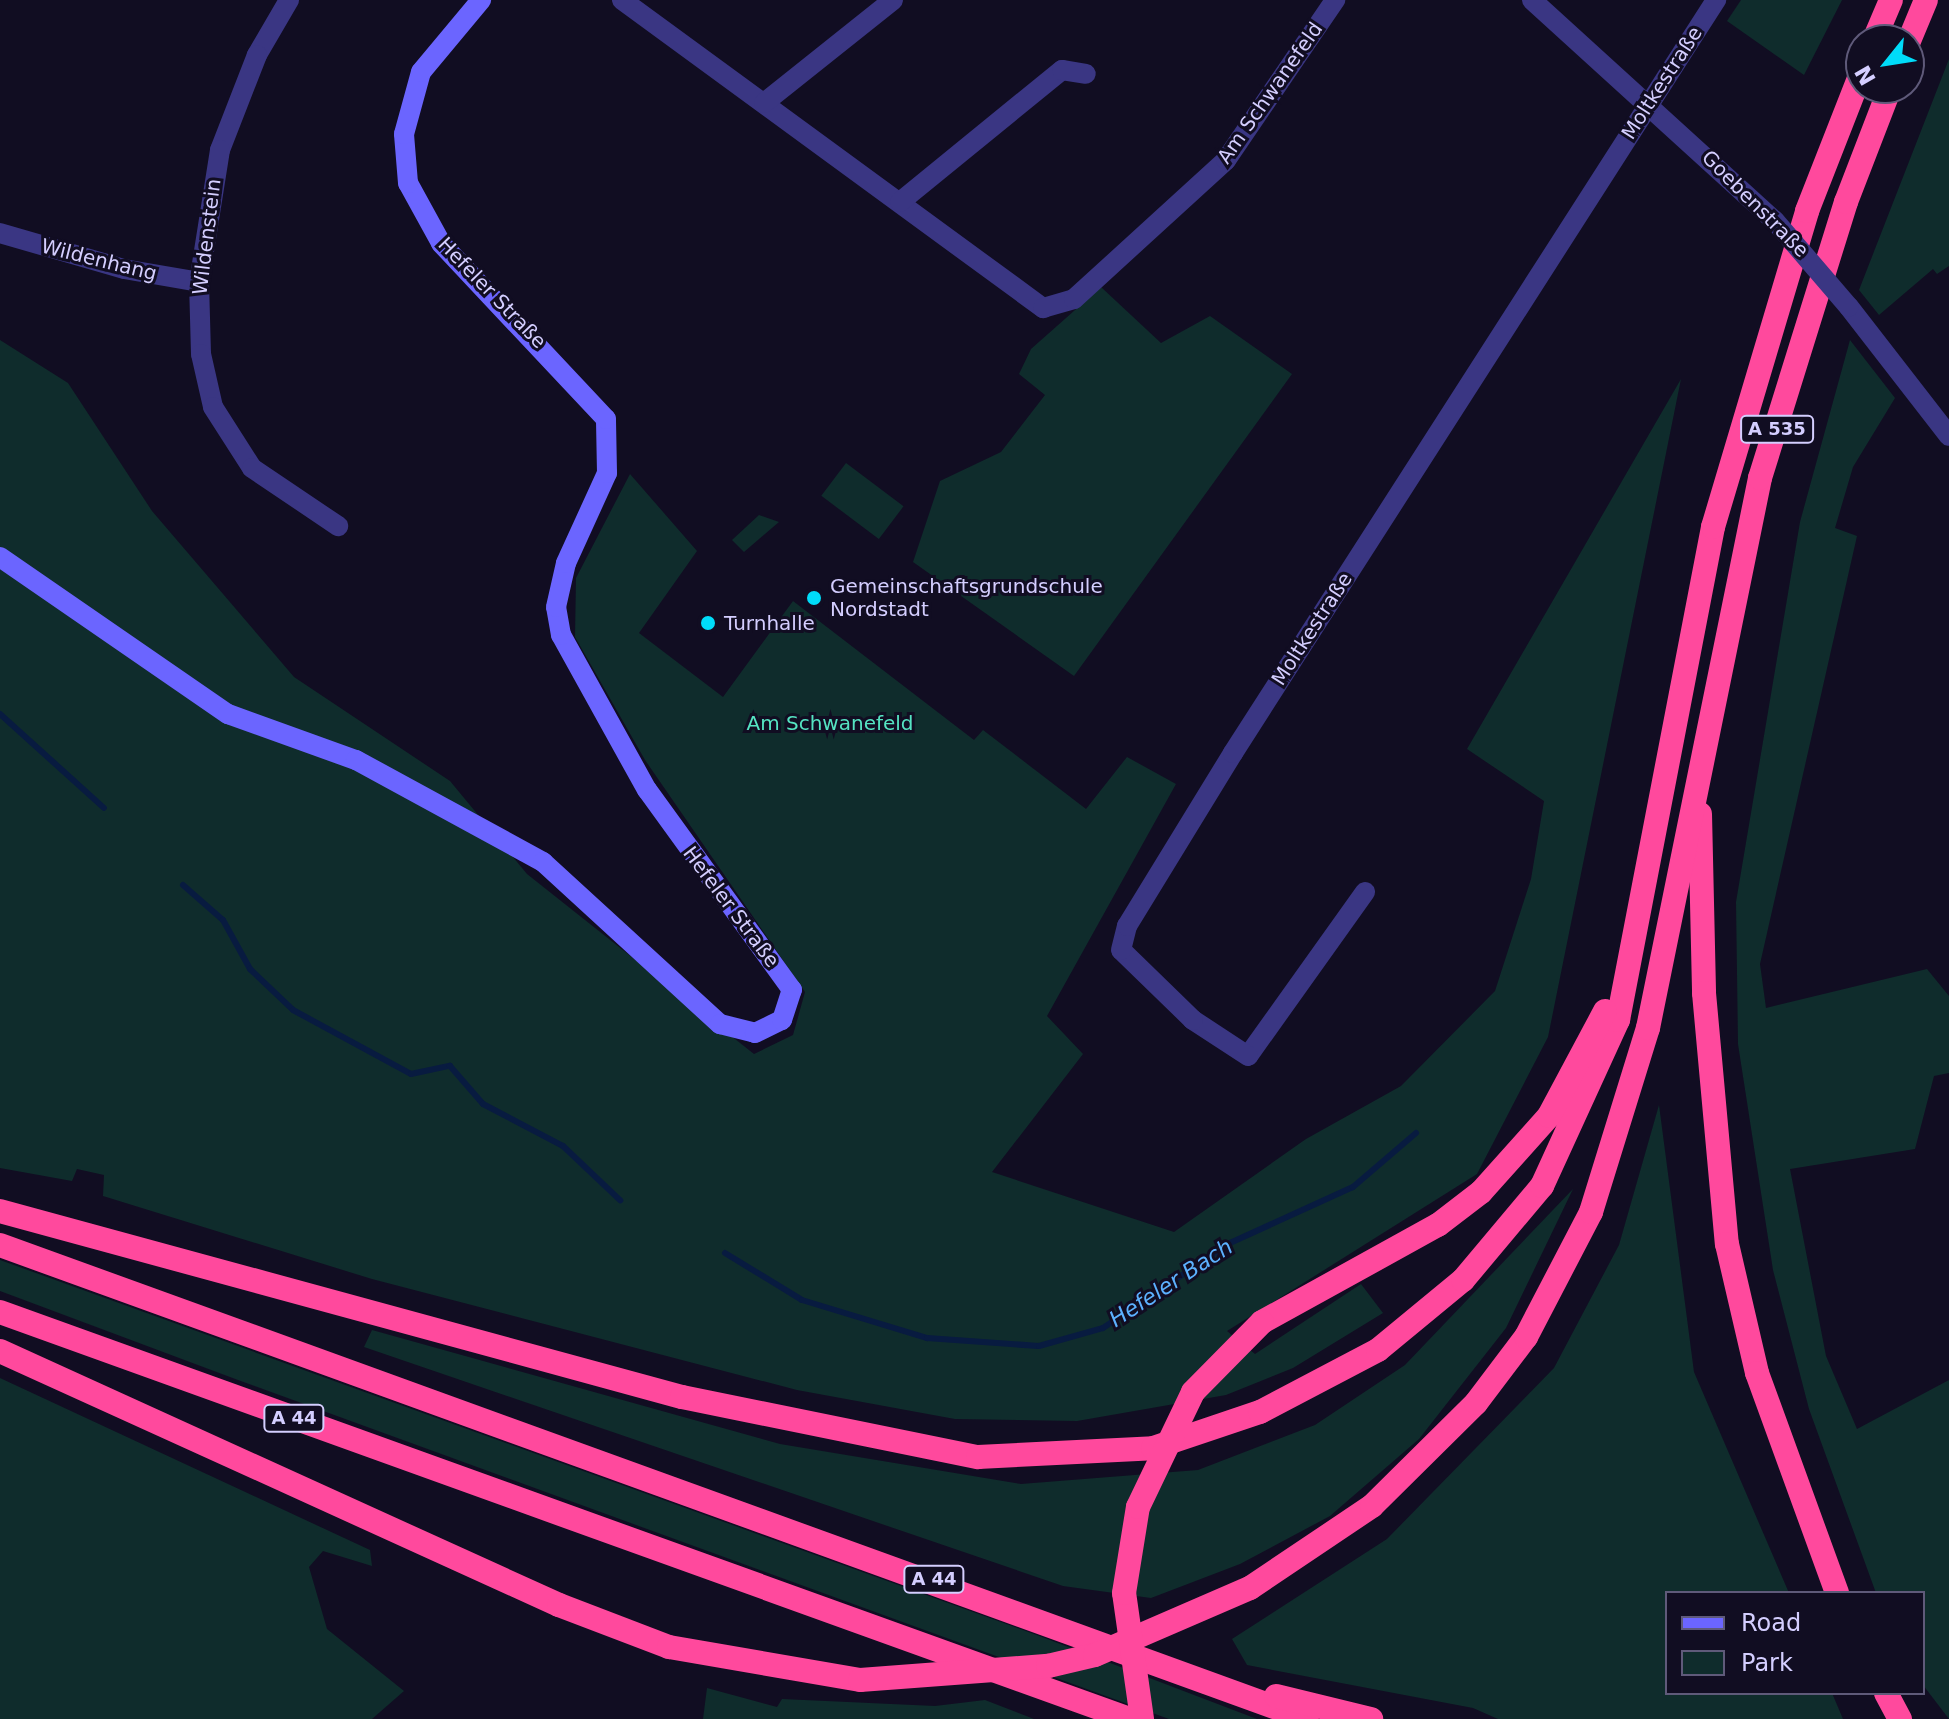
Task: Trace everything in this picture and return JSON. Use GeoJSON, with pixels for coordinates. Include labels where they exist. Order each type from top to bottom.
{"type":"FeatureCollection","features":[{"type":"Feature","properties":{"kind":"highway"},"geometry":{"type":"LineString","coordinates":[[1881,24],[1891,0]]}},
{"type":"Feature","properties":{"kind":"highway"},"geometry":{"type":"LineString","coordinates":[[1916,24],[1926,0]]}},
{"type":"Feature","properties":{"kind":"highway","name":"A 535"},"geometry":{"type":"LineString","coordinates":[[1636,922],[1682,666],[1743,412],[1807,211],[1849,104]]}},
{"type":"Feature","properties":{"kind":"highway","name":"A 535"},"geometry":{"type":"LineString","coordinates":[[1698,780],[1760,478],[1846,202],[1884,104]]}},
{"type":"Feature","properties":{"kind":"highway"},"geometry":{"type":"LineString","coordinates":[[0,1351],[559,1605],[669,1647],[860,1680],[1048,1666],[1095,1655],[1250,1588],[1312,1551],[1427,1457],[1502,1372],[1560,1279],[1618,1143],[1698,780]]}},
{"type":"Feature","properties":{"kind":"highway"},"geometry":{"type":"LineString","coordinates":[[1698,780],[1704,993],[1727,1244],[1757,1373],[1836,1591]]}},
{"type":"Feature","properties":{"kind":"highway"},"geometry":{"type":"LineString","coordinates":[[0,1211],[849,1436],[978,1457],[1153,1448],[1310,1389],[1378,1350],[1463,1280],[1542,1186],[1593,1085],[1618,1020],[1636,922]]}},
{"type":"Feature","properties":{"kind":"highway"},"geometry":{"type":"LineString","coordinates":[[1142,1719],[1124,1593],[1138,1507],[1193,1392],[1262,1322],[1438,1225],[1507,1168],[1549,1116],[1595,1036],[1636,922]]}},
{"type":"Feature","properties":{"kind":"highway","name":"A 44"},"geometry":{"type":"LineString","coordinates":[[0,1245],[1307,1719]]}},
{"type":"Feature","properties":{"kind":"highway","name":"A 44"},"geometry":{"type":"LineString","coordinates":[[0,1312],[1129,1719]]}},
{"type":"Feature","properties":{"kind":"highway"},"geometry":{"type":"LineString","coordinates":[[1222,1686],[1371,1719]]}},
{"type":"Feature","properties":{"kind":"highway"},"geometry":{"type":"LineString","coordinates":[[1887,1695],[1900,1719]]}},
{"type":"Feature","properties":{"kind":"main road","name":"Hefeler Straße"},"geometry":{"type":"LineString","coordinates":[[0,557],[228,714],[356,760],[543,862],[720,1024],[755,1033],[782,1020],[792,990],[647,790],[561,635],[556,607],[566,563],[607,473],[606,419],[441,243],[408,183],[404,134],[421,72],[481,0]]}},
{"type":"Feature","properties":{"kind":"street","name":"Wildenstein"},"geometry":{"type":"LineString","coordinates":[[289,0],[229,121],[199,282],[205,381],[225,430],[269,483],[338,526]]}},
{"type":"Feature","properties":{"kind":"street","name":"Am Schwanefeld"},"geometry":{"type":"LineString","coordinates":[[622,0],[900,202],[1029,302],[1060,308],[1226,160],[1335,0]]}},
{"type":"Feature","properties":{"kind":"street"},"geometry":{"type":"LineString","coordinates":[[764,103],[893,0]]}},
{"type":"Feature","properties":{"kind":"street","name":"Goebenstraße"},"geometry":{"type":"LineString","coordinates":[[1532,0],[1775,221],[1849,307],[1949,436]]}},
{"type":"Feature","properties":{"kind":"street","name":"Moltkestraße"},"geometry":{"type":"LineString","coordinates":[[1365,892],[1248,1056],[1193,1020],[1121,950],[1127,926],[1233,753],[1716,0]]}},
{"type":"Feature","properties":{"kind":"street"},"geometry":{"type":"LineString","coordinates":[[900,202],[1062,70],[1086,74]]}},
{"type":"Feature","properties":{"kind":"street","name":"Wildenhang"},"geometry":{"type":"LineString","coordinates":[[0,233],[124,269],[199,282]]}},
{"type":"Feature","properties":{"kind":"green space"},"geometry":{"type":"Polygon","coordinates":[[[1741,0],[1842,0],[1804,75],[1727,21],[1741,0]]]}},
{"type":"Feature","properties":{"kind":"green space"},"geometry":{"type":"Polygon","coordinates":[[[1949,59],[1949,266],[1937,274],[1933,269],[1879,315],[1859,290],[1949,59]]]}},
{"type":"Feature","properties":{"kind":"green space"},"geometry":{"type":"Polygon","coordinates":[[[1101,287],[1161,343],[1210,316],[1292,374],[1074,676],[913,562],[940,481],[1001,452],[1045,395],[1019,374],[1031,349],[1101,287]]]}},
{"type":"Feature","properties":{"kind":"green space"},"geometry":{"type":"Polygon","coordinates":[[[0,340],[68,383],[152,511],[294,677],[450,781],[527,874],[754,1054],[793,1035],[805,992],[645,760],[575,637],[576,578],[630,474],[697,551],[639,633],[723,697],[793,601],[974,740],[983,730],[1086,809],[1127,757],[1176,784],[1047,1016],[1083,1054],[992,1172],[1174,1232],[1306,1139],[1401,1086],[1495,991],[1531,879],[1544,801],[1467,749],[1681,379],[1548,1037],[1477,1174],[1227,1331],[1255,1354],[1361,1284],[1383,1313],[1293,1368],[1226,1395],[1077,1421],[955,1419],[797,1390],[372,1279],[103,1196],[104,1175],[77,1169],[72,1181],[0,1168],[0,340]]]}},
{"type":"Feature","properties":{"kind":"green space"},"geometry":{"type":"Polygon","coordinates":[[[1850,340],[1895,398],[1853,467],[1835,528],[1857,536],[1760,964],[1766,1008],[1927,969],[1949,996],[1949,1073],[1934,1076],[1915,1149],[1790,1169],[1826,1356],[1857,1429],[1949,1380],[1949,1719],[1925,1688],[1925,1591],[1875,1591],[1809,1409],[1773,1270],[1738,1044],[1736,902],[1800,522],[1850,340]]]}},
{"type":"Feature","properties":{"kind":"green space"},"geometry":{"type":"Polygon","coordinates":[[[846,463],[904,506],[879,539],[821,496],[846,463]]]}},
{"type":"Feature","properties":{"kind":"green space"},"geometry":{"type":"Polygon","coordinates":[[[759,515],[779,522],[744,552],[732,540],[759,515]]]}},
{"type":"Feature","properties":{"kind":"green space"},"geometry":{"type":"Polygon","coordinates":[[[1659,1105],[1694,1372],[1788,1591],[1665,1591],[1665,1695],[1833,1695],[1843,1719],[1498,1719],[1473,1708],[1247,1665],[1232,1639],[1387,1539],[1554,1368],[1619,1245],[1659,1105]]]}},
{"type":"Feature","properties":{"kind":"green space"},"geometry":{"type":"Polygon","coordinates":[[[1573,1189],[1506,1328],[1419,1439],[1330,1516],[1240,1564],[1151,1598],[1063,1586],[364,1347],[372,1330],[780,1444],[1021,1484],[1198,1470],[1315,1425],[1405,1365],[1573,1189]]]}},
{"type":"Feature","properties":{"kind":"green space"},"geometry":{"type":"Polygon","coordinates":[[[0,1260],[1042,1637],[1257,1719],[1169,1719],[238,1380],[0,1291],[0,1260]]]}},
{"type":"Feature","properties":{"kind":"green space"},"geometry":{"type":"Polygon","coordinates":[[[0,1378],[370,1550],[372,1566],[323,1551],[309,1567],[327,1629],[404,1691],[372,1719],[0,1719],[0,1378]]]}},
{"type":"Feature","properties":{"kind":"green space"},"geometry":{"type":"Polygon","coordinates":[[[707,1688],[777,1707],[782,1699],[935,1706],[985,1700],[1034,1719],[703,1719],[707,1688]]]}},
{"type":"Feature","properties":{"kind":"waterway","name":"Hefeler Bach"},"geometry":{"type":"LineString","coordinates":[[0,714],[104,808]]}},
{"type":"Feature","properties":{"kind":"waterway","name":"Hefeler Bach"},"geometry":{"type":"LineString","coordinates":[[183,885],[223,920],[250,969],[293,1010],[411,1074],[450,1066],[483,1104],[563,1146],[620,1200]]}},
{"type":"Feature","properties":{"kind":"waterway","name":"Hefeler Bach"},"geometry":{"type":"LineString","coordinates":[[725,1253],[802,1300],[927,1338],[1039,1346],[1103,1328],[1230,1243],[1353,1187],[1416,1133]]}},
{"type":"Feature","properties":{"kind":"place","name":"Gemeinschaftsgrundschule Nordstadt"},"geometry":{"type":"Point","coordinates":[814,598]}},
{"type":"Feature","properties":{"kind":"place","name":"Turnhalle"},"geometry":{"type":"Point","coordinates":[708,623]}}]}
